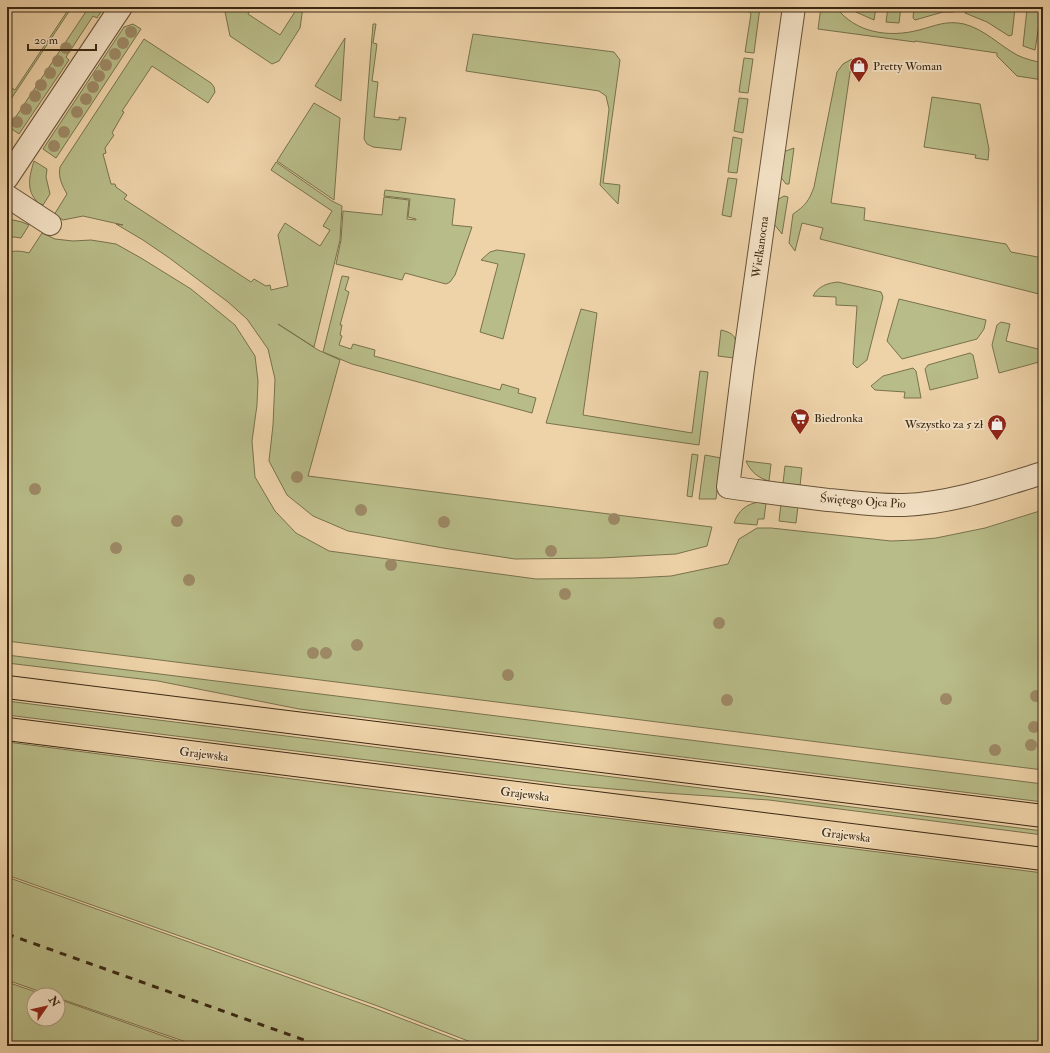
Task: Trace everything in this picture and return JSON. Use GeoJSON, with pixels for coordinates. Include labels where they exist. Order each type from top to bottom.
{"type":"FeatureCollection","features":[{"type":"Feature","properties":{"kind":"main road"},"geometry":{"type":"LineString","coordinates":[[7,687],[1043,816]]}},
{"type":"Feature","properties":{"kind":"main road","name":"Grajewska"},"geometry":{"type":"LineString","coordinates":[[7,729],[1043,860]]}},
{"type":"Feature","properties":{"kind":"street"},"geometry":{"type":"LineString","coordinates":[[7,178],[121,7]]}},
{"type":"Feature","properties":{"kind":"street","name":"Wielkanocna"},"geometry":{"type":"LineString","coordinates":[[728,487],[744,361],[794,7]]}},
{"type":"Feature","properties":{"kind":"street"},"geometry":{"type":"LineString","coordinates":[[7,196],[50,224]]}},
{"type":"Feature","properties":{"kind":"street","name":"Świętego Ojca Pio"},"geometry":{"type":"LineString","coordinates":[[728,487],[775,494],[874,504],[904,505],[933,502],[972,495],[1043,474]]}},
{"type":"Feature","properties":{"kind":"green space"},"geometry":{"type":"Polygon","coordinates":[[[70,7],[72,7],[7,105],[7,85],[15,90],[70,7]]]}},
{"type":"Feature","properties":{"kind":"green space"},"geometry":{"type":"Polygon","coordinates":[[[89,7],[104,7],[97,18],[93,16],[66,57],[69,60],[19,134],[9,127],[89,7]]]}},
{"type":"Feature","properties":{"kind":"green space"},"geometry":{"type":"Polygon","coordinates":[[[224,7],[247,7],[250,9],[248,14],[280,35],[298,7],[303,7],[300,28],[279,61],[272,64],[230,36],[224,7]]]}},
{"type":"Feature","properties":{"kind":"green space"},"geometry":{"type":"Polygon","coordinates":[[[746,7],[760,7],[754,53],[745,52],[751,14],[746,7]]]}},
{"type":"Feature","properties":{"kind":"green space"},"geometry":{"type":"Polygon","coordinates":[[[821,7],[836,7],[853,23],[863,28],[885,33],[908,32],[946,23],[958,23],[971,26],[985,33],[1017,55],[1043,63],[1043,80],[1017,76],[997,56],[997,53],[818,29],[821,7]]]}},
{"type":"Feature","properties":{"kind":"green space"},"geometry":{"type":"Polygon","coordinates":[[[850,7],[876,7],[874,20],[856,12],[850,7]]]}},
{"type":"Feature","properties":{"kind":"green space"},"geometry":{"type":"Polygon","coordinates":[[[888,7],[901,7],[899,23],[886,22],[888,7]]]}},
{"type":"Feature","properties":{"kind":"green space"},"geometry":{"type":"Polygon","coordinates":[[[914,7],[955,7],[954,12],[943,12],[915,20],[913,18],[914,7]]]}},
{"type":"Feature","properties":{"kind":"green space"},"geometry":{"type":"Polygon","coordinates":[[[966,7],[1015,8],[1012,35],[1009,36],[987,22],[965,13],[966,7]]]}},
{"type":"Feature","properties":{"kind":"green space"},"geometry":{"type":"Polygon","coordinates":[[[1027,9],[1041,12],[1035,50],[1023,46],[1027,9]]]}},
{"type":"Feature","properties":{"kind":"green space"},"geometry":{"type":"Polygon","coordinates":[[[133,24],[141,29],[56,158],[43,149],[124,27],[133,24]]]}},
{"type":"Feature","properties":{"kind":"green space"},"geometry":{"type":"Polygon","coordinates":[[[373,24],[376,24],[373,43],[377,44],[372,81],[378,82],[374,117],[399,120],[399,117],[406,118],[401,150],[373,147],[367,144],[364,139],[373,24]]]}},
{"type":"Feature","properties":{"kind":"green space"},"geometry":{"type":"Polygon","coordinates":[[[473,34],[614,52],[620,60],[603,183],[620,185],[618,204],[600,185],[609,109],[606,96],[599,91],[466,71],[473,34]]]}},
{"type":"Feature","properties":{"kind":"green space"},"geometry":{"type":"Polygon","coordinates":[[[345,38],[341,101],[315,86],[345,38]]]}},
{"type":"Feature","properties":{"kind":"green space"},"geometry":{"type":"Polygon","coordinates":[[[144,39],[211,83],[215,92],[208,103],[152,66],[122,111],[124,112],[112,133],[114,135],[105,148],[106,153],[103,154],[111,184],[115,184],[116,187],[127,195],[124,199],[251,282],[254,279],[266,286],[270,285],[271,290],[288,286],[278,235],[285,223],[320,246],[330,230],[323,226],[332,211],[271,170],[276,162],[332,201],[342,206],[340,240],[314,347],[278,324],[318,350],[340,360],[308,476],[712,527],[707,546],[676,554],[601,558],[515,559],[348,531],[313,516],[287,495],[269,461],[273,425],[275,379],[268,349],[247,319],[228,302],[168,257],[116,224],[123,225],[83,216],[63,220],[54,215],[67,194],[60,178],[60,167],[144,39]]]}},
{"type":"Feature","properties":{"kind":"green space"},"geometry":{"type":"Polygon","coordinates":[[[744,58],[753,59],[748,93],[739,92],[744,58]]]}},
{"type":"Feature","properties":{"kind":"green space"},"geometry":{"type":"Polygon","coordinates":[[[852,59],[831,203],[865,208],[864,220],[1006,244],[1011,252],[1043,258],[1043,295],[820,239],[823,228],[802,223],[795,251],[789,243],[793,214],[806,203],[814,187],[837,72],[843,64],[852,59]]]}},
{"type":"Feature","properties":{"kind":"green space"},"geometry":{"type":"Polygon","coordinates":[[[932,97],[980,104],[989,149],[988,160],[975,158],[976,155],[924,147],[932,97]]]}},
{"type":"Feature","properties":{"kind":"green space"},"geometry":{"type":"Polygon","coordinates":[[[739,98],[748,99],[743,133],[734,131],[739,98]]]}},
{"type":"Feature","properties":{"kind":"green space"},"geometry":{"type":"Polygon","coordinates":[[[314,103],[340,118],[334,200],[277,161],[314,103]]]}},
{"type":"Feature","properties":{"kind":"green space"},"geometry":{"type":"Polygon","coordinates":[[[733,137],[742,139],[737,173],[728,172],[733,137]]]}},
{"type":"Feature","properties":{"kind":"green space"},"geometry":{"type":"Polygon","coordinates":[[[794,148],[789,184],[786,184],[780,176],[783,152],[794,148]]]}},
{"type":"Feature","properties":{"kind":"green space"},"geometry":{"type":"Polygon","coordinates":[[[34,161],[47,169],[46,177],[50,194],[43,205],[36,201],[30,190],[30,176],[34,161]]]}},
{"type":"Feature","properties":{"kind":"green space"},"geometry":{"type":"Polygon","coordinates":[[[728,178],[737,179],[731,217],[722,215],[728,178]]]}},
{"type":"Feature","properties":{"kind":"green space"},"geometry":{"type":"Polygon","coordinates":[[[385,190],[455,199],[452,225],[472,227],[455,275],[450,282],[446,284],[405,273],[402,280],[336,264],[341,240],[343,211],[382,215],[384,197],[409,200],[407,219],[416,220],[408,217],[410,199],[384,196],[385,190]]]}},
{"type":"Feature","properties":{"kind":"green space"},"geometry":{"type":"Polygon","coordinates":[[[784,196],[788,197],[782,234],[774,224],[777,200],[784,196]]]}},
{"type":"Feature","properties":{"kind":"green space"},"geometry":{"type":"Polygon","coordinates":[[[13,220],[29,225],[21,238],[7,238],[7,221],[13,220]]]}},
{"type":"Feature","properties":{"kind":"green space"},"geometry":{"type":"Polygon","coordinates":[[[42,233],[55,239],[73,241],[91,240],[116,244],[191,289],[235,325],[255,356],[258,381],[257,405],[252,441],[255,477],[275,511],[296,533],[329,551],[536,579],[671,576],[728,564],[739,539],[757,528],[771,528],[891,541],[915,540],[936,538],[985,528],[1043,510],[1043,770],[7,641],[7,253],[18,251],[29,253],[42,233]]]}},
{"type":"Feature","properties":{"kind":"green space"},"geometry":{"type":"Polygon","coordinates":[[[497,250],[525,254],[503,339],[480,332],[498,264],[481,260],[490,252],[497,250]]]}},
{"type":"Feature","properties":{"kind":"green space"},"geometry":{"type":"Polygon","coordinates":[[[342,276],[349,277],[345,290],[349,292],[340,325],[342,325],[340,335],[342,336],[339,345],[351,349],[353,344],[375,350],[374,356],[500,390],[502,384],[519,389],[518,393],[536,398],[532,413],[352,364],[323,352],[342,276]]]}},
{"type":"Feature","properties":{"kind":"green space"},"geometry":{"type":"Polygon","coordinates":[[[838,282],[881,292],[883,297],[867,360],[857,368],[853,364],[857,306],[836,305],[836,297],[813,296],[824,286],[838,282]]]}},
{"type":"Feature","properties":{"kind":"green space"},"geometry":{"type":"Polygon","coordinates":[[[899,299],[986,320],[984,329],[977,339],[902,359],[887,341],[899,299]]]}},
{"type":"Feature","properties":{"kind":"green space"},"geometry":{"type":"Polygon","coordinates":[[[581,309],[597,313],[583,415],[692,433],[700,371],[708,372],[699,445],[546,423],[581,309]]]}},
{"type":"Feature","properties":{"kind":"green space"},"geometry":{"type":"Polygon","coordinates":[[[1001,322],[1010,324],[1006,341],[1042,350],[1043,348],[1043,371],[1039,362],[999,373],[992,345],[997,325],[1001,322]]]}},
{"type":"Feature","properties":{"kind":"green space"},"geometry":{"type":"Polygon","coordinates":[[[721,330],[731,334],[734,337],[736,344],[734,358],[718,356],[721,330]]]}},
{"type":"Feature","properties":{"kind":"green space"},"geometry":{"type":"Polygon","coordinates":[[[970,353],[973,355],[978,378],[930,390],[925,369],[928,365],[970,353]]]}},
{"type":"Feature","properties":{"kind":"green space"},"geometry":{"type":"Polygon","coordinates":[[[913,368],[916,371],[921,398],[904,398],[905,392],[875,390],[871,386],[883,376],[913,368]]]}},
{"type":"Feature","properties":{"kind":"green space"},"geometry":{"type":"Polygon","coordinates":[[[692,454],[698,455],[692,497],[687,496],[692,454]]]}},
{"type":"Feature","properties":{"kind":"green space"},"geometry":{"type":"Polygon","coordinates":[[[705,455],[721,458],[716,499],[699,499],[705,455]]]}},
{"type":"Feature","properties":{"kind":"green space"},"geometry":{"type":"Polygon","coordinates":[[[746,461],[771,464],[769,481],[755,474],[746,461]]]}},
{"type":"Feature","properties":{"kind":"green space"},"geometry":{"type":"Polygon","coordinates":[[[785,466],[802,468],[800,486],[783,483],[785,466]]]}},
{"type":"Feature","properties":{"kind":"green space"},"geometry":{"type":"Polygon","coordinates":[[[759,502],[766,503],[764,519],[758,519],[757,525],[734,523],[740,512],[746,506],[759,502]]]}},
{"type":"Feature","properties":{"kind":"green space"},"geometry":{"type":"Polygon","coordinates":[[[781,504],[798,506],[796,523],[779,521],[781,504]]]}},
{"type":"Feature","properties":{"kind":"green space"},"geometry":{"type":"Polygon","coordinates":[[[7,655],[1043,784],[1043,802],[299,709],[158,681],[7,663],[7,655]]]}},
{"type":"Feature","properties":{"kind":"green space"},"geometry":{"type":"Polygon","coordinates":[[[7,701],[1043,831],[1043,835],[769,800],[568,785],[7,715],[7,701]]]}},
{"type":"Feature","properties":{"kind":"green space"},"geometry":{"type":"Polygon","coordinates":[[[7,742],[1043,873],[1043,1046],[481,1046],[375,1005],[7,875],[7,742]]]}},
{"type":"Feature","properties":{"kind":"green space"},"geometry":{"type":"Polygon","coordinates":[[[7,877],[374,1008],[473,1046],[198,1046],[66,1001],[66,987],[27,987],[7,980],[7,877]]]}},
{"type":"Feature","properties":{"kind":"green space"},"geometry":{"type":"Polygon","coordinates":[[[7,982],[26,988],[26,1027],[66,1027],[66,1002],[192,1046],[7,1046],[7,982]]]}},
{"type":"Feature","properties":{"kind":"railway"},"geometry":{"type":"LineString","coordinates":[[7,934],[321,1046]]}},
{"type":"Feature","properties":{"kind":"place","name":"Pretty Woman"},"geometry":{"type":"Point","coordinates":[859,83]}},
{"type":"Feature","properties":{"kind":"place","name":"Biedronka"},"geometry":{"type":"Point","coordinates":[800,435]}},
{"type":"Feature","properties":{"kind":"place","name":"Wszystko za 5 zł"},"geometry":{"type":"Point","coordinates":[997,441]}}]}
